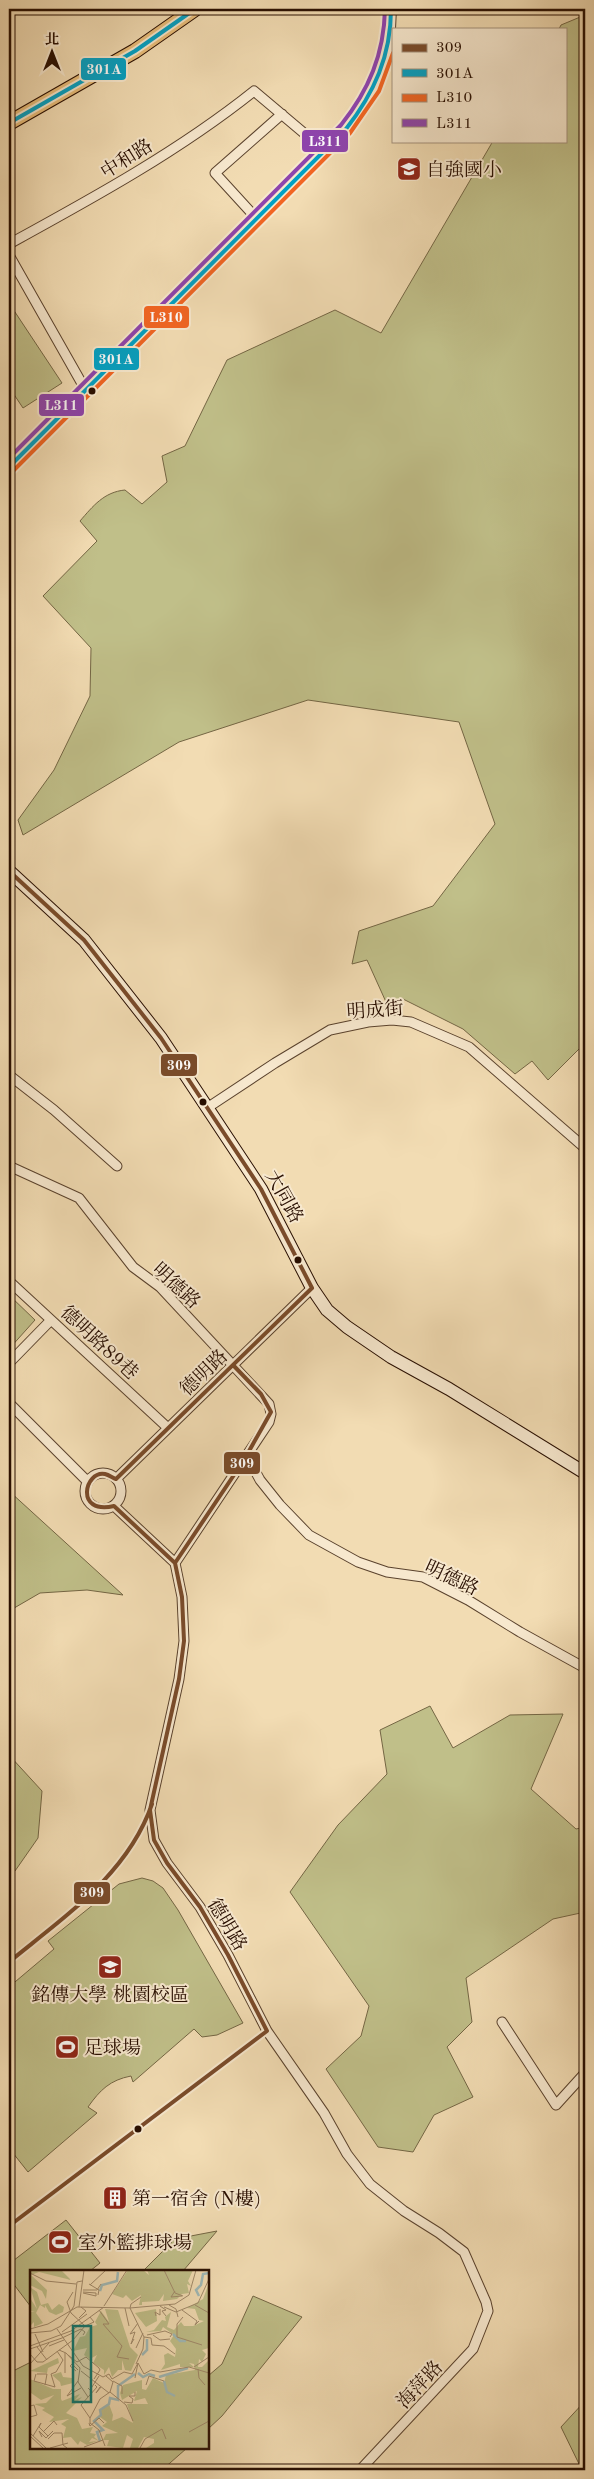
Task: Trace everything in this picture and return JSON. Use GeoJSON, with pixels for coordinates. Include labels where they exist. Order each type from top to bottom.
{"type":"FeatureCollection","features":[{"type":"Feature","properties":{"kind":"main road"},"geometry":{"type":"LineString","coordinates":[[9,123],[135,51],[195,9]]}},
{"type":"Feature","properties":{"kind":"street"},"geometry":{"type":"LineString","coordinates":[[9,467],[257,219],[360,111],[383,70],[392,27],[391,9]]}},
{"type":"Feature","properties":{"kind":"street","name":"中和路"},"geometry":{"type":"LineString","coordinates":[[9,244],[145,166],[229,111],[254,91],[282,114]]}},
{"type":"Feature","properties":{"kind":"street"},"geometry":{"type":"LineString","coordinates":[[257,219],[215,173],[282,114],[324,150]]}},
{"type":"Feature","properties":{"kind":"street"},"geometry":{"type":"LineString","coordinates":[[9,255],[85,389]]}},
{"type":"Feature","properties":{"kind":"street","name":"大同路"},"geometry":{"type":"LineString","coordinates":[[9,871],[84,940],[161,1038],[261,1189],[312,1288],[327,1310],[347,1327],[390,1357],[449,1389],[585,1472]]}},
{"type":"Feature","properties":{"kind":"street","name":"明成街"},"geometry":{"type":"LineString","coordinates":[[207,1108],[275,1062],[330,1030],[368,1022],[392,1020],[411,1022],[469,1047],[585,1148]]}},
{"type":"Feature","properties":{"kind":"street"},"geometry":{"type":"LineString","coordinates":[[9,1075],[54,1110],[116,1166]]}},
{"type":"Feature","properties":{"kind":"street","name":"明德路"},"geometry":{"type":"LineString","coordinates":[[9,1166],[79,1198],[133,1267],[160,1287],[269,1404],[271,1414],[269,1422],[175,1563]]}},
{"type":"Feature","properties":{"kind":"street","name":"德明路89巷"},"geometry":{"type":"LineString","coordinates":[[9,1281],[168,1428]]}},
{"type":"Feature","properties":{"kind":"street","name":"德明路"},"geometry":{"type":"LineString","coordinates":[[116,1479],[312,1288]]}},
{"type":"Feature","properties":{"kind":"street"},"geometry":{"type":"LineString","coordinates":[[9,1363],[51,1320]]}},
{"type":"Feature","properties":{"kind":"street"},"geometry":{"type":"LineString","coordinates":[[9,1403],[88,1482]]}},
{"type":"Feature","properties":{"kind":"street","name":"明德路"},"geometry":{"type":"LineString","coordinates":[[247,1456],[270,1493],[293,1521],[309,1535],[358,1562],[387,1572],[423,1577],[468,1600],[520,1632],[585,1668]]}},
{"type":"Feature","properties":{"kind":"street"},"geometry":{"type":"LineString","coordinates":[[101,1474],[116,1479],[121,1490],[118,1502],[114,1506],[102,1509],[91,1504],[86,1494],[88,1482],[101,1474]]}},
{"type":"Feature","properties":{"kind":"street"},"geometry":{"type":"LineString","coordinates":[[114,1506],[175,1563]]}},
{"type":"Feature","properties":{"kind":"street","name":"德明路"},"geometry":{"type":"LineString","coordinates":[[175,1563],[182,1597],[184,1641],[179,1679],[150,1810],[154,1840],[167,1863],[200,1908],[228,1955],[267,2031],[324,2113],[347,2154],[370,2184],[404,2211],[439,2233],[464,2252],[486,2302],[488,2311]]}},
{"type":"Feature","properties":{"kind":"street"},"geometry":{"type":"LineString","coordinates":[[502,2022],[556,2105],[585,2073]]}},
{"type":"Feature","properties":{"kind":"street","name":"海萍路"},"geometry":{"type":"LineString","coordinates":[[360,2470],[473,2349],[488,2311]]}},
{"type":"Feature","properties":{"kind":"shaded area"},"geometry":{"type":"Polygon","coordinates":[[[585,15],[585,1043],[548,1080],[532,1061],[515,1074],[463,1029],[403,999],[386,1002],[367,960],[352,964],[359,931],[433,906],[495,824],[459,722],[308,700],[179,742],[23,835],[18,820],[54,770],[90,696],[91,648],[43,596],[97,541],[80,521],[94,505],[111,494],[125,490],[142,504],[167,482],[162,456],[185,446],[227,360],[335,310],[381,333],[492,142],[566,142],[566,28],[560,28],[561,25],[585,15]]]}},
{"type":"Feature","properties":{"kind":"shaded area"},"geometry":{"type":"Polygon","coordinates":[[[9,303],[62,383],[23,408],[9,387],[9,303]]]}},
{"type":"Feature","properties":{"kind":"shaded area"},"geometry":{"type":"Polygon","coordinates":[[[9,1295],[35,1320],[9,1349],[9,1295]]]}},
{"type":"Feature","properties":{"kind":"shaded area"},"geometry":{"type":"Polygon","coordinates":[[[9,1491],[123,1595],[87,1590],[40,1593],[9,1611],[9,1491]]]}},
{"type":"Feature","properties":{"kind":"shaded area"},"geometry":{"type":"Polygon","coordinates":[[[430,1706],[453,1748],[510,1715],[563,1714],[531,1789],[576,1829],[585,1827],[585,1912],[553,1919],[466,1978],[472,2022],[447,2047],[473,2097],[434,2115],[413,2152],[378,2147],[326,2069],[361,2036],[369,2006],[290,1892],[338,1825],[387,1774],[380,1730],[430,1706]]]}},
{"type":"Feature","properties":{"kind":"shaded area"},"geometry":{"type":"Polygon","coordinates":[[[9,1755],[42,1791],[38,1838],[15,1871],[9,1871],[9,1755]]]}},
{"type":"Feature","properties":{"kind":"shaded area"},"geometry":{"type":"Polygon","coordinates":[[[142,1878],[153,1881],[163,1888],[178,1910],[243,2023],[217,2035],[202,2037],[194,2029],[133,2082],[131,2076],[111,2083],[88,2107],[97,2113],[28,2172],[9,2148],[9,1987],[54,1949],[48,1941],[119,1884],[142,1878]]]}},
{"type":"Feature","properties":{"kind":"shaded area","name":"室外籃排球場"},"geometry":{"type":"Polygon","coordinates":[[[66,2220],[100,2263],[91,2270],[30,2270],[30,2306],[9,2278],[9,2264],[66,2220]]]}},
{"type":"Feature","properties":{"kind":"shaded area"},"geometry":{"type":"Polygon","coordinates":[[[217,2231],[184,2270],[144,2270],[175,2239],[217,2231]]]}},
{"type":"Feature","properties":{"kind":"shaded area"},"geometry":{"type":"Polygon","coordinates":[[[253,2296],[302,2317],[222,2416],[209,2428],[209,2375],[222,2364],[253,2296]]]}},
{"type":"Feature","properties":{"kind":"shaded area"},"geometry":{"type":"Polygon","coordinates":[[[30,2362],[30,2449],[186,2449],[162,2470],[9,2470],[9,2373],[30,2362]]]}},
{"type":"Feature","properties":{"kind":"shaded area"},"geometry":{"type":"Polygon","coordinates":[[[585,2401],[585,2470],[582,2470],[561,2427],[585,2401]]]}},
{"type":"Feature","properties":{"kind":"transit line","name":"301A"},"geometry":{"type":"LineString","coordinates":[[9,123],[135,51],[195,9]]}},
{"type":"Feature","properties":{"kind":"transit line","name":"L311"},"geometry":{"type":"LineString","coordinates":[[9,458],[341,125],[360,98],[373,71],[382,41],[385,9]]}},
{"type":"Feature","properties":{"kind":"transit line","name":"301A"},"geometry":{"type":"LineString","coordinates":[[9,467],[346,129],[365,102],[379,73],[388,43],[391,9]]}},
{"type":"Feature","properties":{"kind":"transit line","name":"L310"},"geometry":{"type":"LineString","coordinates":[[13,471],[350,133],[379,91],[392,56]]}},
{"type":"Feature","properties":{"kind":"transit line","name":"309"},"geometry":{"type":"LineString","coordinates":[[9,871],[84,940],[161,1038],[261,1189],[312,1288]]}},
{"type":"Feature","properties":{"kind":"transit line","name":"309"},"geometry":{"type":"LineString","coordinates":[[9,2226],[267,2031],[228,1955],[200,1907],[167,1863],[154,1840],[150,1810],[179,1679],[184,1641],[182,1597],[175,1563],[114,1506],[101,1507],[93,1504],[88,1499],[87,1492],[92,1479],[98,1475],[105,1474],[116,1479],[312,1288]]}},
{"type":"Feature","properties":{"kind":"transit line","name":"309"},"geometry":{"type":"LineString","coordinates":[[175,1563],[244,1460],[271,1412],[261,1394],[233,1365]]}},
{"type":"Feature","properties":{"kind":"transit line","name":"309"},"geometry":{"type":"LineString","coordinates":[[9,1962],[72,1911],[111,1873],[141,1829],[152,1804]]}},
{"type":"Feature","properties":{"kind":"place","name":"自強國小"},"geometry":{"type":"Point","coordinates":[409,169]}},
{"type":"Feature","properties":{"kind":"place","name":"銘傳大學 桃園校區"},"geometry":{"type":"Point","coordinates":[110,1967]}},
{"type":"Feature","properties":{"kind":"place","name":"足球場"},"geometry":{"type":"Point","coordinates":[67,2047]}},
{"type":"Feature","properties":{"kind":"place","name":"第一宿舍 (N樓)"},"geometry":{"type":"Point","coordinates":[115,2198]}},
{"type":"Feature","properties":{"kind":"place","name":"室外籃排球場"},"geometry":{"type":"Point","coordinates":[60,2242]}}]}
